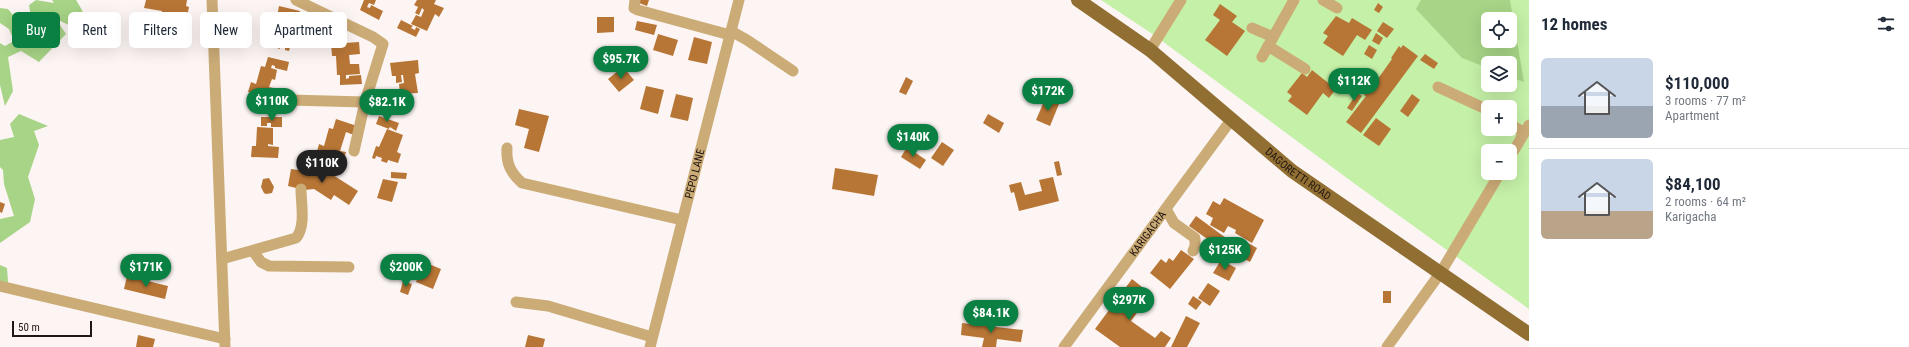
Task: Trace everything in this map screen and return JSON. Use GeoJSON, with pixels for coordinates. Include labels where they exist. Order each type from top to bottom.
{"type":"FeatureCollection","features":[{"type":"Feature","properties":{"kind":"main road","name":"DAGORETTI ROAD"},"geometry":{"type":"LineString","coordinates":[[1078,0],[1150,50],[1292,170],[1529,334]]}},
{"type":"Feature","properties":{"kind":"street"},"geometry":{"type":"LineString","coordinates":[[0,286],[225,343],[212,0]]}},
{"type":"Feature","properties":{"kind":"street"},"geometry":{"type":"LineString","coordinates":[[296,0],[373,37],[383,44],[365,102],[354,151]]}},
{"type":"Feature","properties":{"kind":"street"},"geometry":{"type":"LineString","coordinates":[[635,0],[634,8],[638,10],[730,33],[747,40],[793,71]]}},
{"type":"Feature","properties":{"kind":"street","name":"PEPO LANE"},"geometry":{"type":"LineString","coordinates":[[651,342],[739,0]]}},
{"type":"Feature","properties":{"kind":"street"},"geometry":{"type":"LineString","coordinates":[[1150,50],[1181,0]]}},
{"type":"Feature","properties":{"kind":"street"},"geometry":{"type":"LineString","coordinates":[[1262,57],[1294,0]]}},
{"type":"Feature","properties":{"kind":"street"},"geometry":{"type":"LineString","coordinates":[[1323,0],[1337,8]]}},
{"type":"Feature","properties":{"kind":"street"},"geometry":{"type":"LineString","coordinates":[[1252,28],[1271,41],[1305,70]]}},
{"type":"Feature","properties":{"kind":"street"},"geometry":{"type":"LineString","coordinates":[[1438,88],[1481,107]]}},
{"type":"Feature","properties":{"kind":"street"},"geometry":{"type":"LineString","coordinates":[[289,100],[365,102]]}},
{"type":"Feature","properties":{"kind":"street","name":"KARIGACHA"},"geometry":{"type":"LineString","coordinates":[[1064,347],[1231,120]]}},
{"type":"Feature","properties":{"kind":"street"},"geometry":{"type":"LineString","coordinates":[[1517,126],[1527,129],[1517,145]]}},
{"type":"Feature","properties":{"kind":"street"},"geometry":{"type":"LineString","coordinates":[[506,148],[506,158],[511,173],[522,183],[682,220]]}},
{"type":"Feature","properties":{"kind":"street"},"geometry":{"type":"LineString","coordinates":[[1387,347],[1441,272],[1496,180]]}},
{"type":"Feature","properties":{"kind":"street"},"geometry":{"type":"LineString","coordinates":[[222,259],[290,241],[296,238],[300,233],[302,226],[301,189]]}},
{"type":"Feature","properties":{"kind":"street"},"geometry":{"type":"LineString","coordinates":[[1166,209],[1174,223],[1195,238],[1195,246],[1193,251]]}},
{"type":"Feature","properties":{"kind":"street"},"geometry":{"type":"LineString","coordinates":[[252,251],[261,262],[268,266],[350,267]]}},
{"type":"Feature","properties":{"kind":"street"},"geometry":{"type":"LineString","coordinates":[[516,302],[548,306],[651,342]]}},
{"type":"Feature","properties":{"kind":"green space"},"geometry":{"type":"Polygon","coordinates":[[[36,0],[54,3],[52,0],[76,0],[82,12],[68,12],[68,25],[60,21],[60,12],[30,12],[29,5],[36,0]]]}},
{"type":"Feature","properties":{"kind":"green space"},"geometry":{"type":"Polygon","coordinates":[[[1101,0],[1529,0],[1529,309],[1355,184],[1154,35],[1101,0]]]}},
{"type":"Feature","properties":{"kind":"green space"},"geometry":{"type":"Polygon","coordinates":[[[1421,0],[1510,0],[1512,12],[1481,12],[1481,48],[1517,48],[1517,41],[1524,82],[1517,80],[1517,56],[1481,56],[1481,65],[1462,58],[1416,9],[1421,0]]]}},
{"type":"Feature","properties":{"kind":"green space"},"geometry":{"type":"Polygon","coordinates":[[[0,8],[8,9],[12,14],[12,36],[9,29],[0,23],[0,8]]]}},
{"type":"Feature","properties":{"kind":"green space"},"geometry":{"type":"Polygon","coordinates":[[[60,25],[66,34],[60,40],[60,25]]]}},
{"type":"Feature","properties":{"kind":"green space"},"geometry":{"type":"Polygon","coordinates":[[[12,42],[12,48],[52,48],[39,62],[21,51],[8,57],[13,91],[5,106],[0,85],[0,43],[5,46],[12,42]]]}},
{"type":"Feature","properties":{"kind":"green space"},"geometry":{"type":"Polygon","coordinates":[[[19,114],[48,126],[34,131],[39,145],[28,177],[35,199],[30,222],[0,243],[0,219],[14,216],[4,184],[3,170],[0,167],[0,140],[14,137],[10,124],[19,114]]]}},
{"type":"Feature","properties":{"kind":"green space"},"geometry":{"type":"Polygon","coordinates":[[[0,265],[7,268],[8,282],[0,290],[0,265]]]}},
{"type":"Feature","properties":{"kind":"building"},"geometry":{"type":"Polygon","coordinates":[[[146,0],[187,0],[186,6],[189,7],[188,12],[162,12],[144,8],[146,0]]]}},
{"type":"Feature","properties":{"kind":"building"},"geometry":{"type":"Polygon","coordinates":[[[364,0],[376,0],[374,5],[369,3],[367,7],[370,8],[371,5],[383,11],[379,20],[360,10],[364,0]]]}},
{"type":"Feature","properties":{"kind":"building"},"geometry":{"type":"Polygon","coordinates":[[[417,0],[436,0],[434,4],[444,8],[439,17],[435,14],[427,31],[411,24],[416,15],[421,17],[424,10],[422,8],[419,15],[415,13],[418,7],[414,5],[417,0]]]}},
{"type":"Feature","properties":{"kind":"building"},"geometry":{"type":"Polygon","coordinates":[[[640,0],[649,0],[647,6],[639,3],[640,0]]]}},
{"type":"Feature","properties":{"kind":"building"},"geometry":{"type":"Polygon","coordinates":[[[1378,3],[1383,7],[1379,13],[1374,10],[1378,3]]]}},
{"type":"Feature","properties":{"kind":"building"},"geometry":{"type":"Polygon","coordinates":[[[1220,4],[1237,16],[1232,22],[1245,31],[1227,56],[1205,40],[1220,20],[1213,15],[1220,4]]]}},
{"type":"Feature","properties":{"kind":"building"},"geometry":{"type":"Polygon","coordinates":[[[279,6],[300,11],[300,12],[278,12],[279,6]]]}},
{"type":"Feature","properties":{"kind":"building"},"geometry":{"type":"Polygon","coordinates":[[[1336,16],[1349,23],[1352,18],[1372,30],[1365,40],[1357,35],[1343,56],[1323,43],[1328,36],[1323,33],[1336,16]]]}},
{"type":"Feature","properties":{"kind":"building"},"geometry":{"type":"Polygon","coordinates":[[[597,17],[614,17],[614,32],[597,33],[597,17]]]}},
{"type":"Feature","properties":{"kind":"building"},"geometry":{"type":"Polygon","coordinates":[[[401,20],[413,26],[411,28],[415,30],[416,27],[420,29],[416,37],[397,28],[401,20]]]}},
{"type":"Feature","properties":{"kind":"building"},"geometry":{"type":"Polygon","coordinates":[[[637,21],[657,25],[654,35],[635,30],[637,21]]]}},
{"type":"Feature","properties":{"kind":"building"},"geometry":{"type":"Polygon","coordinates":[[[1383,22],[1394,29],[1387,38],[1377,31],[1383,22]]]}},
{"type":"Feature","properties":{"kind":"building"},"geometry":{"type":"Polygon","coordinates":[[[1376,33],[1383,38],[1379,45],[1372,41],[1376,33]]]}},
{"type":"Feature","properties":{"kind":"building"},"geometry":{"type":"Polygon","coordinates":[[[658,34],[678,40],[673,56],[653,50],[658,34]]]}},
{"type":"Feature","properties":{"kind":"building"},"geometry":{"type":"Polygon","coordinates":[[[694,37],[712,42],[707,64],[688,60],[694,37]]]}},
{"type":"Feature","properties":{"kind":"building"},"geometry":{"type":"Polygon","coordinates":[[[359,42],[360,54],[349,55],[350,64],[359,64],[360,74],[346,75],[346,79],[349,78],[349,76],[361,75],[362,84],[340,85],[340,75],[337,75],[336,56],[332,56],[331,48],[347,48],[347,43],[359,42]]]}},
{"type":"Feature","properties":{"kind":"building"},"geometry":{"type":"Polygon","coordinates":[[[1369,45],[1377,50],[1372,59],[1364,54],[1369,45]]]}},
{"type":"Feature","properties":{"kind":"building"},"geometry":{"type":"Polygon","coordinates":[[[1403,45],[1418,56],[1361,133],[1346,122],[1366,96],[1364,95],[1368,89],[1370,90],[1392,59],[1391,58],[1399,46],[1401,48],[1403,45]]]}},
{"type":"Feature","properties":{"kind":"building"},"geometry":{"type":"Polygon","coordinates":[[[285,48],[290,48],[289,51],[285,50],[285,48]]]}},
{"type":"Feature","properties":{"kind":"building"},"geometry":{"type":"Polygon","coordinates":[[[1425,54],[1438,63],[1434,69],[1420,60],[1425,54]]]}},
{"type":"Feature","properties":{"kind":"building"},"geometry":{"type":"Polygon","coordinates":[[[268,57],[289,62],[287,71],[275,68],[275,66],[272,65],[271,68],[277,70],[275,80],[272,79],[269,87],[278,89],[275,100],[248,92],[251,82],[256,84],[261,66],[265,67],[268,57]]]}},
{"type":"Feature","properties":{"kind":"building"},"geometry":{"type":"Polygon","coordinates":[[[418,60],[419,73],[415,74],[418,93],[400,94],[399,84],[404,83],[403,75],[401,75],[402,82],[396,83],[396,76],[392,76],[390,63],[418,60]]]}},
{"type":"Feature","properties":{"kind":"building"},"geometry":{"type":"Polygon","coordinates":[[[623,67],[634,80],[619,92],[608,79],[623,67]]]}},
{"type":"Feature","properties":{"kind":"building"},"geometry":{"type":"Polygon","coordinates":[[[1312,70],[1336,89],[1329,98],[1323,93],[1307,115],[1288,101],[1292,96],[1287,92],[1302,73],[1307,77],[1312,70]]]}},
{"type":"Feature","properties":{"kind":"building"},"geometry":{"type":"Polygon","coordinates":[[[906,77],[913,81],[906,95],[899,92],[906,77]]]}},
{"type":"Feature","properties":{"kind":"building"},"geometry":{"type":"Polygon","coordinates":[[[646,86],[664,90],[658,114],[640,109],[646,86]]]}},
{"type":"Feature","properties":{"kind":"building"},"geometry":{"type":"Polygon","coordinates":[[[1357,93],[1362,96],[1352,111],[1347,108],[1357,93]]]}},
{"type":"Feature","properties":{"kind":"building"},"geometry":{"type":"Polygon","coordinates":[[[676,94],[693,98],[688,121],[670,117],[676,94]]]}},
{"type":"Feature","properties":{"kind":"building"},"geometry":{"type":"Polygon","coordinates":[[[1412,94],[1420,100],[1408,117],[1400,111],[1412,94]]]}},
{"type":"Feature","properties":{"kind":"building"},"geometry":{"type":"Polygon","coordinates":[[[402,95],[402,98],[409,97],[410,102],[389,105],[388,97],[402,95]]]}},
{"type":"Feature","properties":{"kind":"building"},"geometry":{"type":"Polygon","coordinates":[[[1045,99],[1059,104],[1050,126],[1036,120],[1045,99]]]}},
{"type":"Feature","properties":{"kind":"building"},"geometry":{"type":"Polygon","coordinates":[[[519,109],[549,116],[539,152],[524,148],[529,129],[515,125],[519,109]]]}},
{"type":"Feature","properties":{"kind":"building"},"geometry":{"type":"Polygon","coordinates":[[[988,114],[1004,123],[999,133],[983,123],[988,114]]]}},
{"type":"Feature","properties":{"kind":"building"},"geometry":{"type":"Polygon","coordinates":[[[379,116],[399,123],[396,131],[390,127],[389,129],[376,124],[379,116]]]}},
{"type":"Feature","properties":{"kind":"building"},"geometry":{"type":"Polygon","coordinates":[[[261,117],[282,117],[282,127],[271,127],[271,123],[267,123],[267,126],[261,126],[261,117]]]}},
{"type":"Feature","properties":{"kind":"building"},"geometry":{"type":"Polygon","coordinates":[[[1376,118],[1391,129],[1379,146],[1363,135],[1376,118]]]}},
{"type":"Feature","properties":{"kind":"building"},"geometry":{"type":"Polygon","coordinates":[[[336,119],[357,126],[354,135],[346,132],[340,151],[346,152],[343,163],[316,155],[319,144],[324,146],[329,128],[333,129],[336,119]]]}},
{"type":"Feature","properties":{"kind":"building"},"geometry":{"type":"Polygon","coordinates":[[[257,127],[273,128],[273,145],[268,144],[268,146],[279,147],[278,158],[251,157],[252,146],[256,146],[257,127]]]}},
{"type":"Feature","properties":{"kind":"building"},"geometry":{"type":"Polygon","coordinates":[[[387,129],[403,135],[397,152],[401,154],[398,163],[388,160],[387,163],[381,161],[382,158],[376,156],[375,159],[372,158],[376,146],[379,147],[387,129]]]}},
{"type":"Feature","properties":{"kind":"building"},"geometry":{"type":"Polygon","coordinates":[[[942,142],[954,150],[943,166],[931,158],[942,142]]]}},
{"type":"Feature","properties":{"kind":"building"},"geometry":{"type":"Polygon","coordinates":[[[907,147],[926,160],[920,169],[901,157],[907,147]]]}},
{"type":"Feature","properties":{"kind":"building"},"geometry":{"type":"Polygon","coordinates":[[[1059,161],[1062,175],[1057,176],[1054,162],[1059,161]]]}},
{"type":"Feature","properties":{"kind":"building"},"geometry":{"type":"Polygon","coordinates":[[[308,168],[316,172],[318,169],[321,170],[322,168],[358,191],[349,205],[334,195],[331,200],[314,189],[304,190],[288,186],[291,169],[307,171],[308,168]]]}},
{"type":"Feature","properties":{"kind":"building"},"geometry":{"type":"Polygon","coordinates":[[[835,168],[878,175],[874,196],[832,189],[835,168]]]}},
{"type":"Feature","properties":{"kind":"building"},"geometry":{"type":"Polygon","coordinates":[[[391,172],[407,173],[406,179],[391,178],[391,172]]]}},
{"type":"Feature","properties":{"kind":"building"},"geometry":{"type":"Polygon","coordinates":[[[1053,177],[1059,201],[1019,211],[1014,192],[1011,193],[1009,185],[1021,182],[1025,195],[1042,191],[1039,180],[1053,177]]]}},
{"type":"Feature","properties":{"kind":"building"},"geometry":{"type":"Polygon","coordinates":[[[269,178],[274,187],[272,193],[266,194],[261,187],[263,179],[269,178]]]}},
{"type":"Feature","properties":{"kind":"building"},"geometry":{"type":"Polygon","coordinates":[[[383,179],[398,182],[392,202],[377,198],[383,179]]]}},
{"type":"Feature","properties":{"kind":"building"},"geometry":{"type":"Polygon","coordinates":[[[1224,198],[1264,220],[1252,243],[1235,233],[1236,230],[1228,226],[1224,233],[1210,225],[1213,218],[1206,214],[1213,201],[1220,205],[1224,198]]]}},
{"type":"Feature","properties":{"kind":"building"},"geometry":{"type":"Polygon","coordinates":[[[0,202],[5,204],[2,213],[0,212],[0,202]]]}},
{"type":"Feature","properties":{"kind":"building"},"geometry":{"type":"Polygon","coordinates":[[[1196,216],[1241,249],[1234,258],[1189,226],[1196,216]]]}},
{"type":"Feature","properties":{"kind":"building"},"geometry":{"type":"Polygon","coordinates":[[[1248,243],[1257,248],[1250,262],[1241,257],[1248,243]]]}},
{"type":"Feature","properties":{"kind":"building"},"geometry":{"type":"Polygon","coordinates":[[[1181,250],[1194,259],[1170,289],[1150,273],[1161,259],[1166,263],[1169,258],[1173,261],[1181,250]]]}},
{"type":"Feature","properties":{"kind":"building"},"geometry":{"type":"Polygon","coordinates":[[[1221,260],[1236,268],[1229,281],[1213,273],[1221,260]]]}},
{"type":"Feature","properties":{"kind":"building"},"geometry":{"type":"Polygon","coordinates":[[[141,262],[154,265],[152,272],[139,268],[141,262]]]}},
{"type":"Feature","properties":{"kind":"building"},"geometry":{"type":"Polygon","coordinates":[[[424,262],[441,269],[433,289],[416,282],[424,262]]]}},
{"type":"Feature","properties":{"kind":"building"},"geometry":{"type":"Polygon","coordinates":[[[409,267],[416,270],[413,277],[406,274],[409,267]]]}},
{"type":"Feature","properties":{"kind":"building"},"geometry":{"type":"Polygon","coordinates":[[[127,276],[168,286],[165,299],[124,289],[127,276]]]}},
{"type":"Feature","properties":{"kind":"building"},"geometry":{"type":"Polygon","coordinates":[[[1132,279],[1151,294],[1131,321],[1155,338],[1161,331],[1171,338],[1165,347],[1120,347],[1095,329],[1132,279]]]}},
{"type":"Feature","properties":{"kind":"building"},"geometry":{"type":"Polygon","coordinates":[[[403,281],[412,284],[408,295],[400,292],[403,281]]]}},
{"type":"Feature","properties":{"kind":"building"},"geometry":{"type":"Polygon","coordinates":[[[1208,283],[1220,291],[1210,306],[1198,298],[1208,283]]]}},
{"type":"Feature","properties":{"kind":"building"},"geometry":{"type":"Polygon","coordinates":[[[1383,291],[1391,291],[1391,303],[1383,303],[1383,291]]]}},
{"type":"Feature","properties":{"kind":"building"},"geometry":{"type":"Polygon","coordinates":[[[1193,296],[1202,302],[1196,310],[1188,304],[1193,296]]]}},
{"type":"Feature","properties":{"kind":"building"},"geometry":{"type":"Polygon","coordinates":[[[1186,316],[1200,323],[1187,347],[1171,347],[1186,316]]]}},
{"type":"Feature","properties":{"kind":"building"},"geometry":{"type":"Polygon","coordinates":[[[962,323],[1023,330],[1021,342],[997,339],[996,347],[982,347],[984,338],[961,335],[962,323]]]}},
{"type":"Feature","properties":{"kind":"building"},"geometry":{"type":"Polygon","coordinates":[[[138,335],[155,339],[153,347],[136,347],[138,335]]]}},
{"type":"Feature","properties":{"kind":"building"},"geometry":{"type":"Polygon","coordinates":[[[528,335],[545,339],[543,347],[525,347],[528,335]]]}}]}
